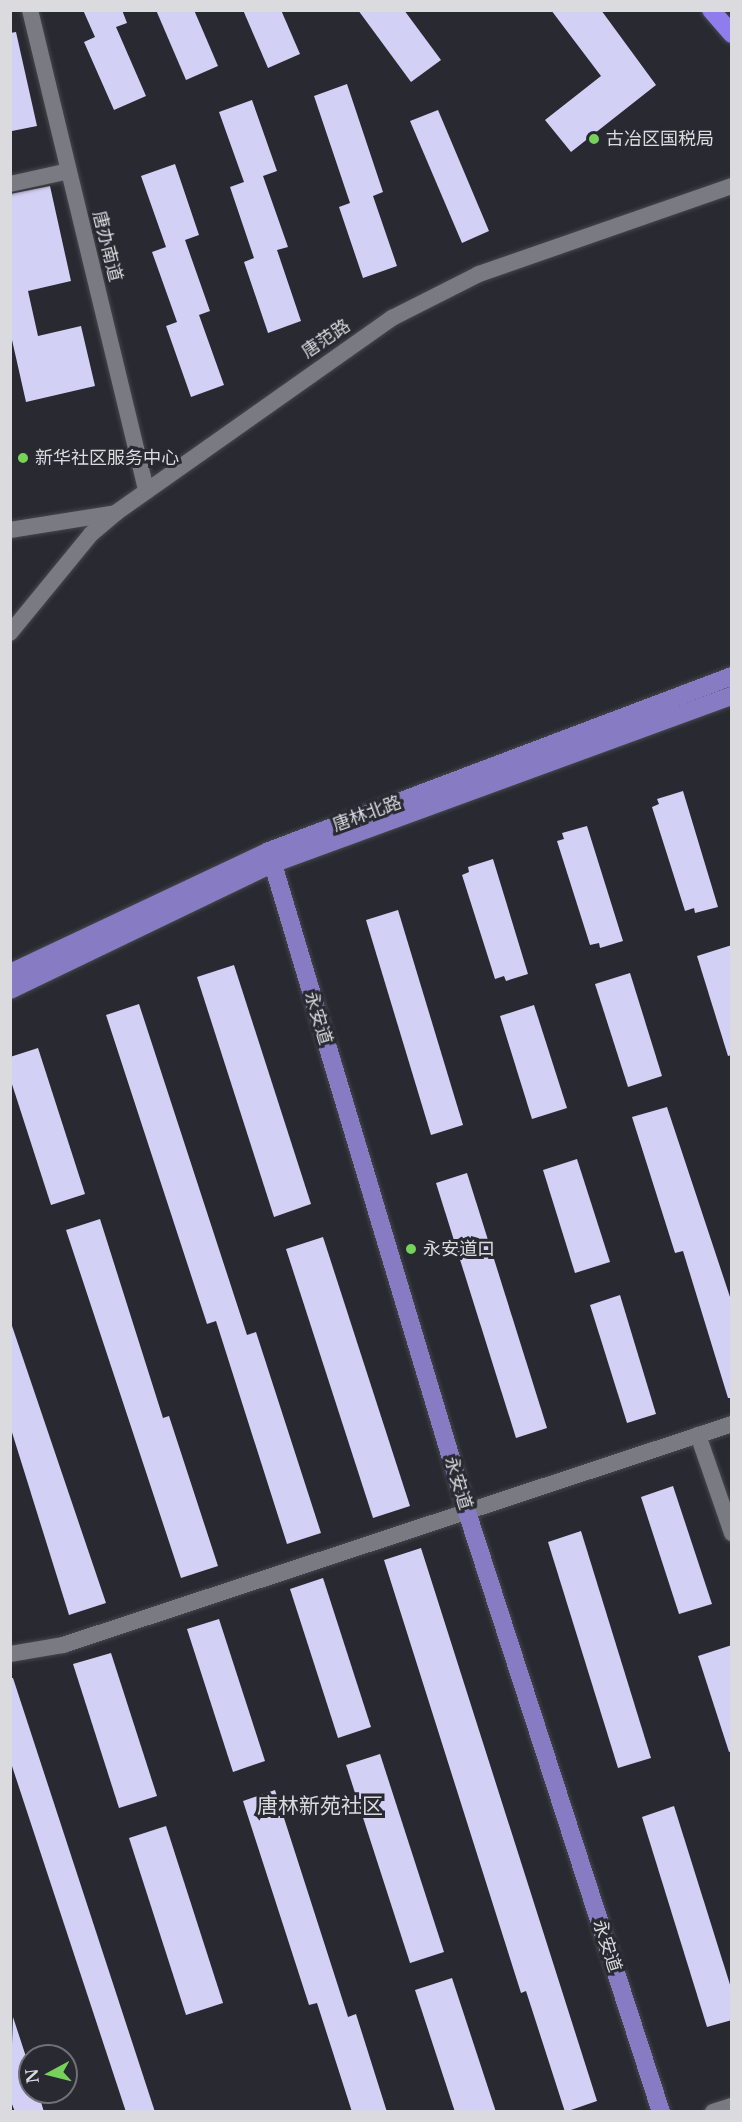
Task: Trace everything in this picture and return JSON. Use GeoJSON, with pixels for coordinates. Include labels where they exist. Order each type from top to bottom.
{"type":"FeatureCollection","features":[{"type":"Feature","properties":{"kind":"highway"},"geometry":{"type":"LineString","coordinates":[[711,10],[732,34]]}},
{"type":"Feature","properties":{"kind":"main road","name":"唐林北路"},"geometry":{"type":"LineString","coordinates":[[10,973],[270,857],[732,676]]}},
{"type":"Feature","properties":{"kind":"main road","name":"唐林北路"},"geometry":{"type":"LineString","coordinates":[[10,990],[270,857],[732,696]]}},
{"type":"Feature","properties":{"kind":"main road","name":"永安道"},"geometry":{"type":"LineString","coordinates":[[270,857],[467,1512],[661,2112]]}},
{"type":"Feature","properties":{"kind":"street","name":"唐办南道"},"geometry":{"type":"LineString","coordinates":[[30,10],[146,491]]}},
{"type":"Feature","properties":{"kind":"street"},"geometry":{"type":"LineString","coordinates":[[10,184],[69,171]]}},
{"type":"Feature","properties":{"kind":"street","name":"唐范路"},"geometry":{"type":"LineString","coordinates":[[10,633],[91,534],[146,491],[392,318],[479,274],[732,186]]}},
{"type":"Feature","properties":{"kind":"street"},"geometry":{"type":"LineString","coordinates":[[10,530],[117,513]]}},
{"type":"Feature","properties":{"kind":"street"},"geometry":{"type":"LineString","coordinates":[[10,1654],[63,1645],[732,1424]]}},
{"type":"Feature","properties":{"kind":"street"},"geometry":{"type":"LineString","coordinates":[[698,1435],[732,1533]]}},
{"type":"Feature","properties":{"kind":"street"},"geometry":{"type":"LineString","coordinates":[[713,2112],[732,2106]]}},
{"type":"Feature","properties":{"kind":"building"},"geometry":{"type":"Polygon","coordinates":[[[83,10],[122,10],[127,23],[116,27],[146,96],[114,110],[84,42],[95,37],[83,10]]]}},
{"type":"Feature","properties":{"kind":"building"},"geometry":{"type":"Polygon","coordinates":[[[156,10],[194,10],[218,66],[186,80],[156,10]]]}},
{"type":"Feature","properties":{"kind":"building"},"geometry":{"type":"Polygon","coordinates":[[[243,10],[281,10],[300,54],[268,68],[243,10]]]}},
{"type":"Feature","properties":{"kind":"building"},"geometry":{"type":"Polygon","coordinates":[[[358,10],[404,10],[441,60],[411,82],[358,10]]]}},
{"type":"Feature","properties":{"kind":"building","name":"古冶区国税局"},"geometry":{"type":"Polygon","coordinates":[[[551,10],[601,10],[656,85],[571,152],[545,120],[601,76],[551,10]]]}},
{"type":"Feature","properties":{"kind":"building"},"geometry":{"type":"Polygon","coordinates":[[[16,32],[37,126],[12,131],[10,33],[16,32]]]}},
{"type":"Feature","properties":{"kind":"building"},"geometry":{"type":"Polygon","coordinates":[[[347,84],[383,192],[373,196],[397,266],[363,278],[339,207],[350,203],[314,96],[347,84]]]}},
{"type":"Feature","properties":{"kind":"building"},"geometry":{"type":"Polygon","coordinates":[[[252,100],[277,171],[263,176],[288,247],[277,250],[301,321],[268,333],[244,262],[254,258],[230,187],[244,182],[219,112],[252,100]]]}},
{"type":"Feature","properties":{"kind":"building"},"geometry":{"type":"Polygon","coordinates":[[[438,110],[489,231],[462,243],[410,121],[438,110]]]}},
{"type":"Feature","properties":{"kind":"building"},"geometry":{"type":"Polygon","coordinates":[[[175,164],[199,235],[185,240],[210,311],[199,315],[224,385],[191,397],[166,326],[177,322],[152,252],[166,247],[141,176],[175,164]]]}},
{"type":"Feature","properties":{"kind":"building"},"geometry":{"type":"Polygon","coordinates":[[[50,186],[71,281],[28,291],[38,336],[81,326],[95,386],[26,402],[10,331],[10,194],[50,186]]]}},
{"type":"Feature","properties":{"kind":"building"},"geometry":{"type":"Polygon","coordinates":[[[683,791],[718,907],[695,913],[694,908],[685,911],[652,807],[659,804],[657,799],[683,791]]]}},
{"type":"Feature","properties":{"kind":"building"},"geometry":{"type":"Polygon","coordinates":[[[587,826],[623,941],[600,948],[599,943],[590,945],[557,841],[564,839],[562,833],[587,826]]]}},
{"type":"Feature","properties":{"kind":"building"},"geometry":{"type":"Polygon","coordinates":[[[493,859],[528,974],[506,981],[504,976],[495,979],[462,875],[469,872],[468,867],[493,859]]]}},
{"type":"Feature","properties":{"kind":"building"},"geometry":{"type":"Polygon","coordinates":[[[398,910],[463,1125],[431,1135],[366,920],[398,910]]]}},
{"type":"Feature","properties":{"kind":"building"},"geometry":{"type":"Polygon","coordinates":[[[732,945],[732,1055],[728,1056],[697,956],[732,945]]]}},
{"type":"Feature","properties":{"kind":"building"},"geometry":{"type":"Polygon","coordinates":[[[234,965],[311,1204],[274,1217],[197,977],[234,965]]]}},
{"type":"Feature","properties":{"kind":"building"},"geometry":{"type":"Polygon","coordinates":[[[630,973],[662,1076],[628,1087],[595,984],[630,973]]]}},
{"type":"Feature","properties":{"kind":"building"},"geometry":{"type":"Polygon","coordinates":[[[139,1004],[247,1335],[256,1332],[321,1533],[287,1544],[216,1321],[207,1324],[106,1015],[139,1004]]]}},
{"type":"Feature","properties":{"kind":"building"},"geometry":{"type":"Polygon","coordinates":[[[534,1005],[567,1108],[532,1119],[500,1016],[534,1005]]]}},
{"type":"Feature","properties":{"kind":"building"},"geometry":{"type":"Polygon","coordinates":[[[38,1048],[85,1194],[51,1205],[10,1078],[10,1057],[38,1048]]]}},
{"type":"Feature","properties":{"kind":"building"},"geometry":{"type":"Polygon","coordinates":[[[667,1107],[732,1303],[732,1398],[728,1398],[683,1251],[675,1253],[632,1117],[667,1107]]]}},
{"type":"Feature","properties":{"kind":"building"},"geometry":{"type":"Polygon","coordinates":[[[577,1159],[610,1262],[575,1273],[543,1170],[577,1159]]]}},
{"type":"Feature","properties":{"kind":"building"},"geometry":{"type":"Polygon","coordinates":[[[467,1173],[547,1428],[516,1438],[436,1183],[467,1173]]]}},
{"type":"Feature","properties":{"kind":"building"},"geometry":{"type":"Polygon","coordinates":[[[100,1219],[163,1418],[169,1416],[218,1566],[181,1578],[66,1230],[100,1219]]]}},
{"type":"Feature","properties":{"kind":"building"},"geometry":{"type":"Polygon","coordinates":[[[323,1237],[410,1506],[373,1518],[286,1249],[323,1237]]]}},
{"type":"Feature","properties":{"kind":"building"},"geometry":{"type":"Polygon","coordinates":[[[620,1295],[656,1414],[627,1423],[590,1305],[620,1295]]]}},
{"type":"Feature","properties":{"kind":"building"},"geometry":{"type":"Polygon","coordinates":[[[10,1320],[106,1603],[69,1615],[10,1426],[10,1320]]]}},
{"type":"Feature","properties":{"kind":"building"},"geometry":{"type":"Polygon","coordinates":[[[673,1486],[712,1604],[679,1614],[641,1497],[673,1486]]]}},
{"type":"Feature","properties":{"kind":"building"},"geometry":{"type":"Polygon","coordinates":[[[581,1531],[651,1758],[618,1768],[548,1542],[581,1531]]]}},
{"type":"Feature","properties":{"kind":"building"},"geometry":{"type":"Polygon","coordinates":[[[421,1548],[597,2101],[565,2112],[526,1991],[521,1993],[384,1560],[421,1548]]]}},
{"type":"Feature","properties":{"kind":"building"},"geometry":{"type":"Polygon","coordinates":[[[323,1578],[371,1727],[338,1738],[290,1589],[323,1578]]]}},
{"type":"Feature","properties":{"kind":"building"},"geometry":{"type":"Polygon","coordinates":[[[219,1619],[265,1761],[233,1772],[187,1629],[219,1619]]]}},
{"type":"Feature","properties":{"kind":"building"},"geometry":{"type":"Polygon","coordinates":[[[732,1645],[732,1751],[729,1752],[698,1656],[732,1645]]]}},
{"type":"Feature","properties":{"kind":"building"},"geometry":{"type":"Polygon","coordinates":[[[111,1653],[157,1796],[119,1808],[73,1664],[111,1653]]]}},
{"type":"Feature","properties":{"kind":"building"},"geometry":{"type":"Polygon","coordinates":[[[10,1678],[13,1678],[155,2112],[126,2112],[10,1760],[10,1678]]]}},
{"type":"Feature","properties":{"kind":"building"},"geometry":{"type":"Polygon","coordinates":[[[380,1754],[444,1952],[410,1963],[346,1765],[380,1754]]]}},
{"type":"Feature","properties":{"kind":"building"},"geometry":{"type":"Polygon","coordinates":[[[275,1790],[348,2017],[356,2014],[387,2112],[352,2112],[317,2003],[309,2005],[243,1801],[275,1790]]]}},
{"type":"Feature","properties":{"kind":"building"},"geometry":{"type":"Polygon","coordinates":[[[674,1806],[732,1991],[732,2020],[707,2027],[642,1817],[674,1806]]]}},
{"type":"Feature","properties":{"kind":"building"},"geometry":{"type":"Polygon","coordinates":[[[166,1826],[223,2003],[186,2015],[129,1838],[166,1826]]]}},
{"type":"Feature","properties":{"kind":"building"},"geometry":{"type":"Polygon","coordinates":[[[452,1978],[496,2112],[455,2112],[415,1990],[452,1978]]]}},
{"type":"Feature","properties":{"kind":"building"},"geometry":{"type":"Polygon","coordinates":[[[13,2017],[22,2044],[18,2044],[18,2104],[42,2104],[44,2112],[15,2112],[10,2099],[13,2017]]]}},
{"type":"Feature","properties":{"kind":"place","name":"古冶区国税局"},"geometry":{"type":"Point","coordinates":[594,139]}},
{"type":"Feature","properties":{"kind":"place","name":"新华社区服务中心"},"geometry":{"type":"Point","coordinates":[23,458]}},
{"type":"Feature","properties":{"kind":"place","name":"永安道口"},"geometry":{"type":"Point","coordinates":[411,1249]}},
{"type":"Feature","properties":{"kind":"district","name":"唐林新苑社区"},"geometry":{"type":"Point","coordinates":[320,1806]}}]}
